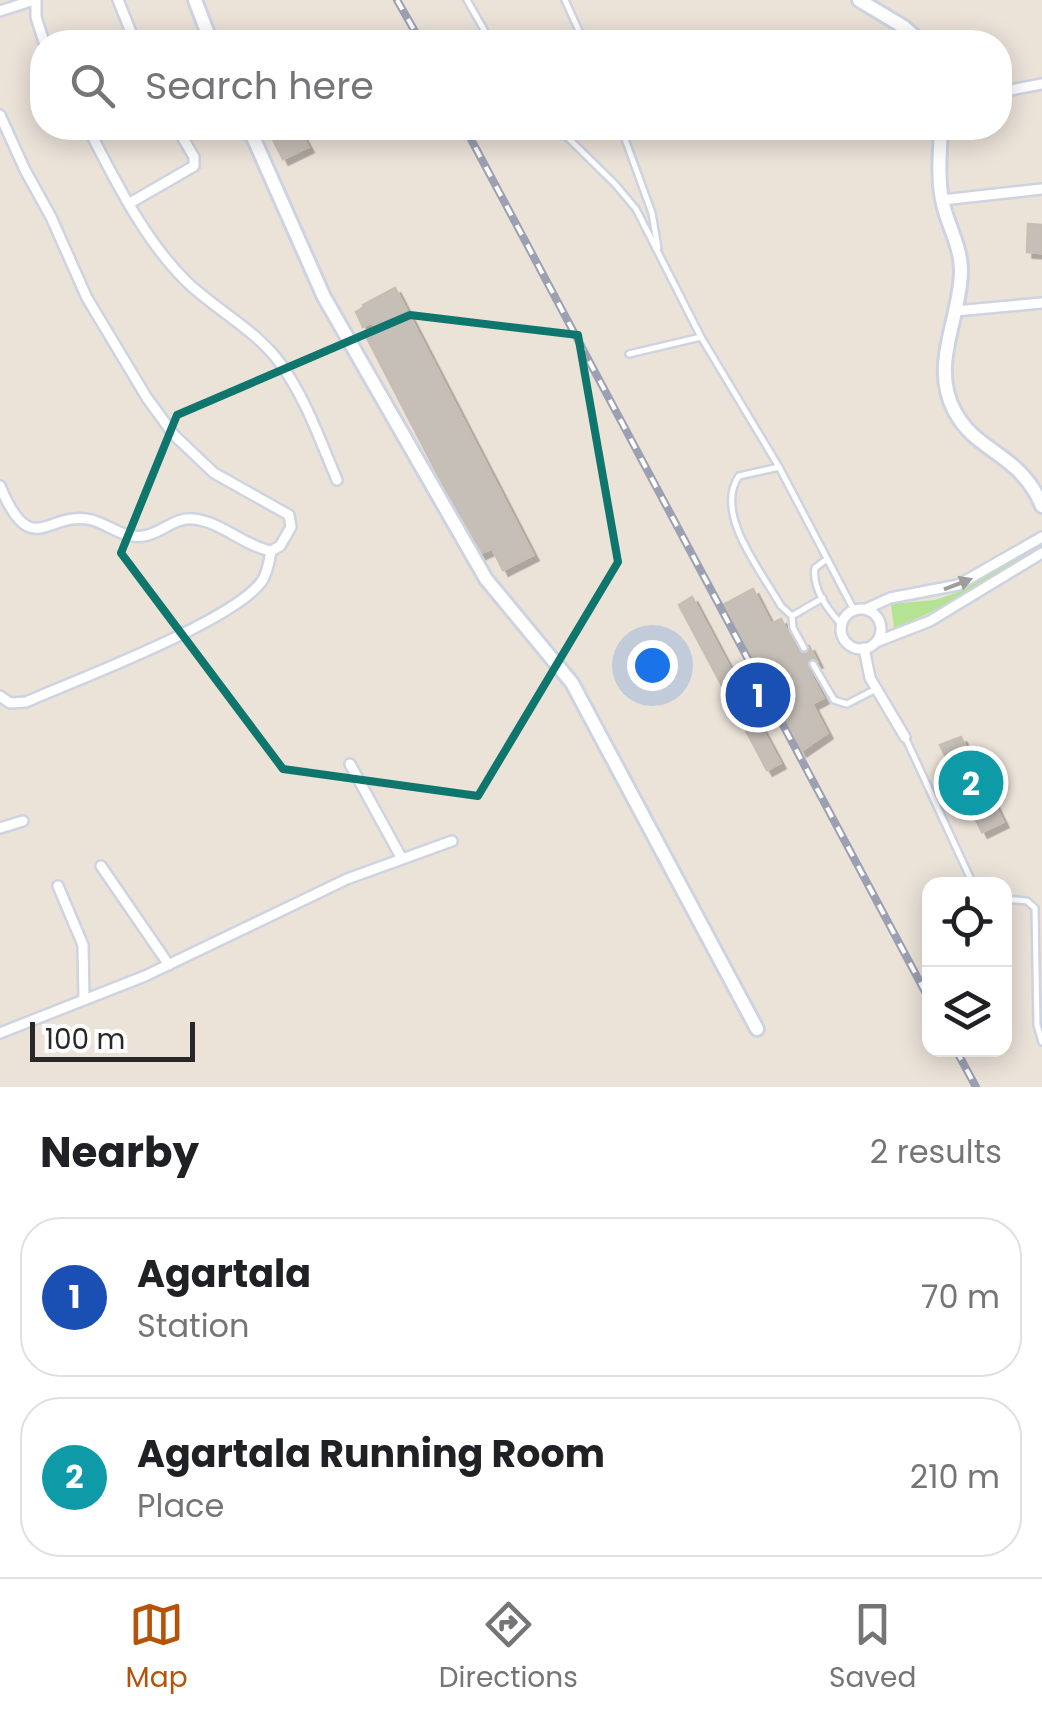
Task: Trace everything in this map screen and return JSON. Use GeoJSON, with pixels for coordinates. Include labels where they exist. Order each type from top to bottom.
{"type":"FeatureCollection","features":[{"type":"Feature","properties":{"kind":"street"},"geometry":{"type":"LineString","coordinates":[[2,7],[35,0],[40,30]]}},
{"type":"Feature","properties":{"kind":"street"},"geometry":{"type":"LineString","coordinates":[[118,0],[131,30]]}},
{"type":"Feature","properties":{"kind":"street"},"geometry":{"type":"LineString","coordinates":[[194,0],[206,30]]}},
{"type":"Feature","properties":{"kind":"street"},"geometry":{"type":"LineString","coordinates":[[859,0],[907,30]]}},
{"type":"Feature","properties":{"kind":"street"},"geometry":{"type":"LineString","coordinates":[[1012,90],[1042,84]]}},
{"type":"Feature","properties":{"kind":"street"},"geometry":{"type":"LineString","coordinates":[[0,115],[52,217],[86,298],[147,398],[174,435],[214,473],[291,518],[290,530],[272,551],[261,583],[224,611],[26,702],[10,703],[0,696]]}},
{"type":"Feature","properties":{"kind":"street"},"geometry":{"type":"LineString","coordinates":[[95,140],[170,264],[278,360],[303,402],[337,480]]}},
{"type":"Feature","properties":{"kind":"street"},"geometry":{"type":"LineString","coordinates":[[130,203],[194,166],[194,157],[184,140]]}},
{"type":"Feature","properties":{"kind":"street"},"geometry":{"type":"LineString","coordinates":[[254,140],[324,297],[486,579],[572,683],[757,1029]]}},
{"type":"Feature","properties":{"kind":"street"},"geometry":{"type":"LineString","coordinates":[[941,140],[942,200],[961,262],[944,374],[952,408],[970,431],[1020,469],[1042,506]]}},
{"type":"Feature","properties":{"kind":"street"},"geometry":{"type":"LineString","coordinates":[[942,200],[1042,189]]}},
{"type":"Feature","properties":{"kind":"street"},"geometry":{"type":"LineString","coordinates":[[954,311],[1042,304]]}},
{"type":"Feature","properties":{"kind":"street"},"geometry":{"type":"LineString","coordinates":[[0,486],[10,511],[28,526],[40,529],[79,519],[140,537],[173,523],[198,519],[272,551]]}},
{"type":"Feature","properties":{"kind":"street"},"geometry":{"type":"LineString","coordinates":[[1042,538],[958,585],[890,598],[866,610],[854,610],[841,624],[846,642],[864,648],[930,621],[1042,552]]}},
{"type":"Feature","properties":{"kind":"street"},"geometry":{"type":"LineString","coordinates":[[866,610],[880,623],[876,642]]}},
{"type":"Feature","properties":{"kind":"street"},"geometry":{"type":"LineString","coordinates":[[864,648],[867,670],[905,736]]}},
{"type":"Feature","properties":{"kind":"street"},"geometry":{"type":"LineString","coordinates":[[350,764],[402,859]]}},
{"type":"Feature","properties":{"kind":"street"},"geometry":{"type":"LineString","coordinates":[[0,828],[23,821]]}},
{"type":"Feature","properties":{"kind":"street"},"geometry":{"type":"LineString","coordinates":[[0,1032],[170,965],[347,879],[452,841]]}},
{"type":"Feature","properties":{"kind":"street"},"geometry":{"type":"LineString","coordinates":[[101,866],[170,965]]}},
{"type":"Feature","properties":{"kind":"street"},"geometry":{"type":"LineString","coordinates":[[58,886],[83,946],[84,999]]}},
{"type":"Feature","properties":{"kind":"lane"},"geometry":{"type":"LineString","coordinates":[[467,0],[484,30]]}},
{"type":"Feature","properties":{"kind":"lane"},"geometry":{"type":"LineString","coordinates":[[565,0],[579,30]]}},
{"type":"Feature","properties":{"kind":"lane"},"geometry":{"type":"LineString","coordinates":[[570,140],[636,209],[700,337],[779,466],[854,610]]}},
{"type":"Feature","properties":{"kind":"lane"},"geometry":{"type":"LineString","coordinates":[[625,140],[652,212],[658,252]]}},
{"type":"Feature","properties":{"kind":"lane"},"geometry":{"type":"LineString","coordinates":[[629,354],[700,337]]}},
{"type":"Feature","properties":{"kind":"lane"},"geometry":{"type":"LineString","coordinates":[[779,466],[739,476],[730,501],[736,527],[781,606],[792,616],[804,648]]}},
{"type":"Feature","properties":{"kind":"lane"},"geometry":{"type":"LineString","coordinates":[[827,559],[813,574],[822,598],[841,624]]}},
{"type":"Feature","properties":{"kind":"lane"},"geometry":{"type":"LineString","coordinates":[[792,616],[822,598]]}},
{"type":"Feature","properties":{"kind":"lane"},"geometry":{"type":"LineString","coordinates":[[813,664],[830,696],[841,703],[877,688]]}},
{"type":"Feature","properties":{"kind":"lane"},"geometry":{"type":"LineString","coordinates":[[905,736],[970,877]]}},
{"type":"Feature","properties":{"kind":"lane"},"geometry":{"type":"LineString","coordinates":[[1012,900],[1027,901],[1034,908],[1037,1025],[1042,1042]]}},
{"type":"Feature","properties":{"kind":"highlighted area"},"geometry":{"type":"Polygon","coordinates":[[[410,315],[578,335],[618,562],[478,796],[283,769],[121,553],[177,415],[410,315]]]}},
{"type":"Feature","properties":{"kind":"green space"},"geometry":{"type":"Polygon","coordinates":[[[1042,542],[1042,547],[957,600],[894,629],[891,604],[935,600],[956,593],[1042,542]]]}},
{"type":"Feature","properties":{"kind":"building"},"geometry":{"type":"Polygon","coordinates":[[[273,140],[304,140],[308,147],[283,159],[273,140]]]}},
{"type":"Feature","properties":{"kind":"building"},"geometry":{"type":"Polygon","coordinates":[[[1028,224],[1042,225],[1042,253],[1027,252],[1028,224]]]}},
{"type":"Feature","properties":{"kind":"building"},"geometry":{"type":"Polygon","coordinates":[[[395,288],[533,555],[503,570],[492,548],[479,554],[364,332],[375,327],[372,322],[363,327],[356,312],[395,288]]]}},
{"type":"Feature","properties":{"kind":"building"},"geometry":{"type":"Polygon","coordinates":[[[753,589],[771,624],[781,619],[798,652],[809,646],[817,662],[807,667],[823,698],[812,704],[827,733],[801,751],[723,605],[753,589]]]}},
{"type":"Feature","properties":{"kind":"building"},"geometry":{"type":"Polygon","coordinates":[[[692,597],[780,763],[767,770],[679,605],[692,597]]]}},
{"type":"Feature","properties":{"kind":"building"},"geometry":{"type":"Polygon","coordinates":[[[961,737],[1003,822],[982,832],[940,745],[961,737]]]}},
{"type":"Feature","properties":{"kind":"railway"},"geometry":{"type":"LineString","coordinates":[[397,0],[414,30]]}},
{"type":"Feature","properties":{"kind":"railway"},"geometry":{"type":"LineString","coordinates":[[471,140],[922,986]]}},
{"type":"Feature","properties":{"kind":"railway"},"geometry":{"type":"LineString","coordinates":[[960,1057],[976,1087]]}},
{"type":"Feature","properties":{"kind":"place","name":"Agartala"},"geometry":{"type":"Point","coordinates":[758,695]}},
{"type":"Feature","properties":{"kind":"place","name":"Agartala Running Room"},"geometry":{"type":"Point","coordinates":[971,783]}}]}
